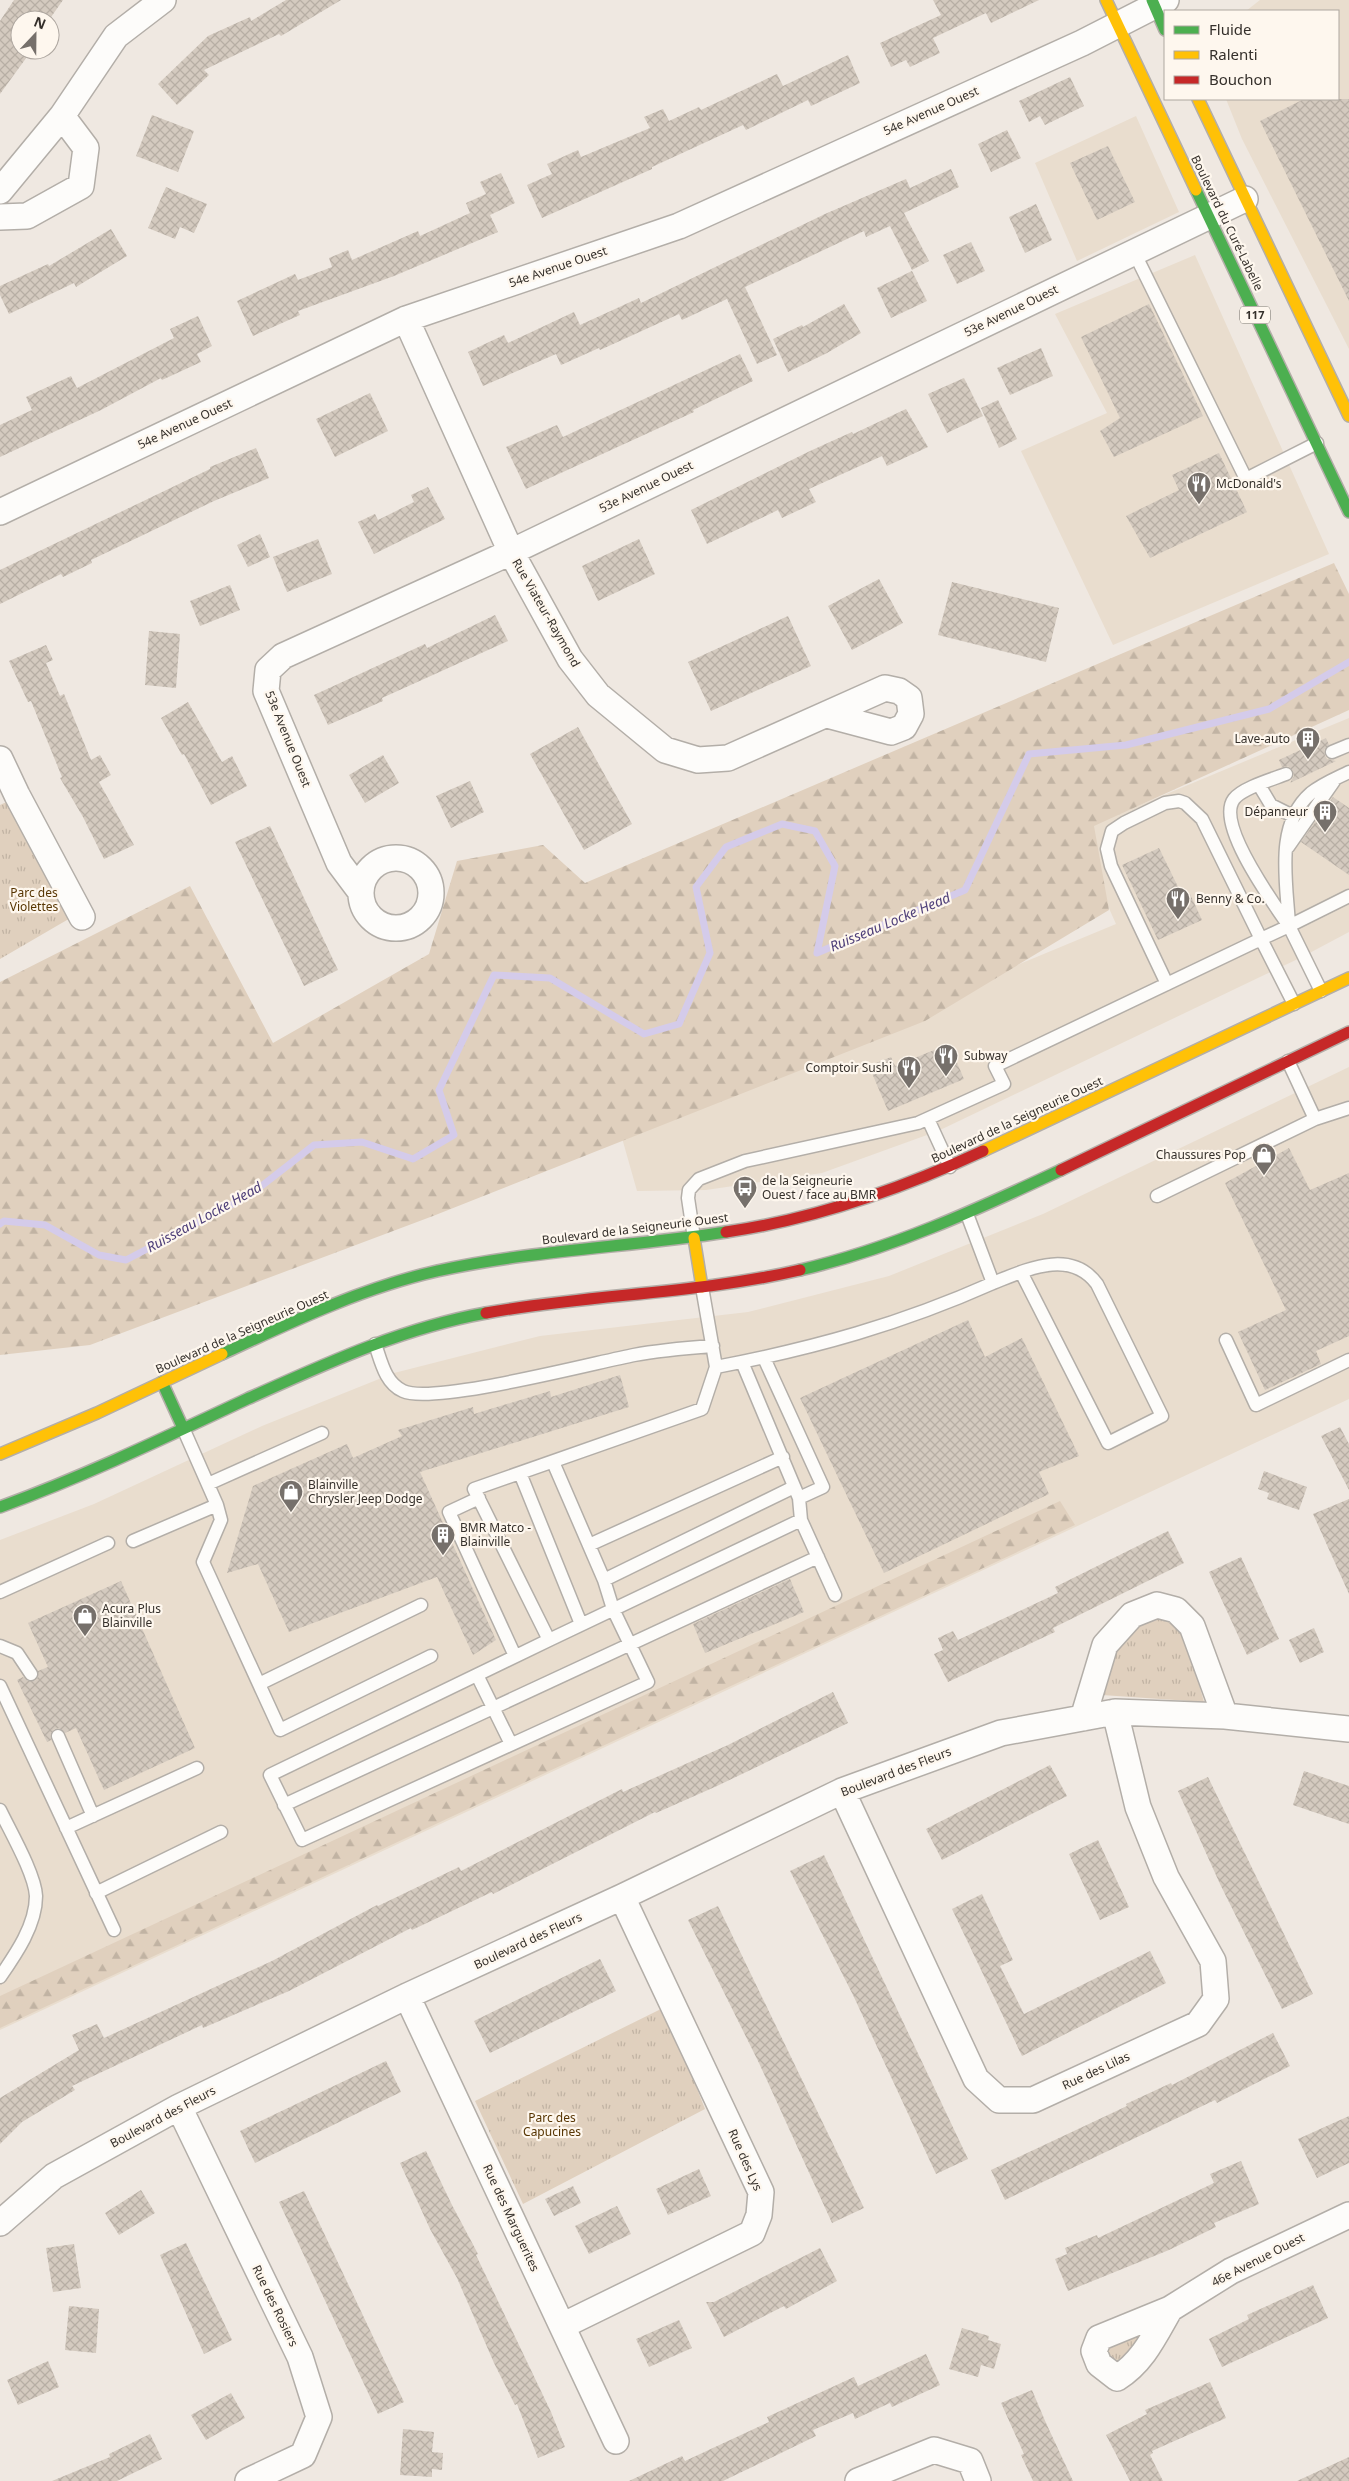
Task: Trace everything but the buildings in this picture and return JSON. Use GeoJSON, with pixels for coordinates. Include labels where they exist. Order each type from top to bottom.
{"type":"FeatureCollection","features":[{"type":"Feature","properties":{"kind":"main road","name":"Boulevard du Curé-Labelle"},"geometry":{"type":"LineString","coordinates":[[1106,0],[1349,512]]}},
{"type":"Feature","properties":{"kind":"main road"},"geometry":{"type":"LineString","coordinates":[[1157,2],[1164,26]]}},
{"type":"Feature","properties":{"kind":"main road"},"geometry":{"type":"LineString","coordinates":[[1198,100],[1349,416]]}},
{"type":"Feature","properties":{"kind":"main road","name":"Boulevard de la Seigneurie Ouest"},"geometry":{"type":"LineString","coordinates":[[0,1454],[333,1306],[415,1278],[500,1259],[742,1231],[838,1208],[950,1167],[1349,978]]}},
{"type":"Feature","properties":{"kind":"main road"},"geometry":{"type":"LineString","coordinates":[[0,1507],[74,1478],[331,1361],[417,1329],[493,1311],[553,1302],[756,1280],[828,1264],[904,1239],[967,1214],[1349,1032]]}},
{"type":"Feature","properties":{"kind":"main road"},"geometry":{"type":"LineString","coordinates":[[694,1238],[702,1287]]}},
{"type":"Feature","properties":{"kind":"main road"},"geometry":{"type":"LineString","coordinates":[[162,1382],[183,1428]]}},
{"type":"Feature","properties":{"kind":"street"},"geometry":{"type":"LineString","coordinates":[[0,191],[62,116],[116,36],[163,0]]}},
{"type":"Feature","properties":{"kind":"street","name":"54e Avenue Ouest"},"geometry":{"type":"LineString","coordinates":[[0,512],[406,319],[679,226],[1082,43],[1157,2]]}},
{"type":"Feature","properties":{"kind":"street"},"geometry":{"type":"LineString","coordinates":[[0,217],[27,216],[81,186],[86,148],[62,116]]}},
{"type":"Feature","properties":{"kind":"street","name":"53e Avenue Ouest"},"geometry":{"type":"LineString","coordinates":[[360,891],[339,863],[266,691],[268,670],[283,656],[511,552],[1245,199]]}},
{"type":"Feature","properties":{"kind":"street","name":"Rue Viateur-Raymond"},"geometry":{"type":"LineString","coordinates":[[406,319],[511,552],[570,659],[598,695],[665,750],[698,760],[728,758],[827,715]]}},
{"type":"Feature","properties":{"kind":"street"},"geometry":{"type":"LineString","coordinates":[[0,759],[8,799],[82,917]]}},
{"type":"Feature","properties":{"kind":"street"},"geometry":{"type":"LineString","coordinates":[[1083,1718],[1105,1644],[1132,1615],[1157,1605],[1176,1610],[1192,1626],[1225,1716]]}},
{"type":"Feature","properties":{"kind":"street","name":"Boulevard des Fleurs"},"geometry":{"type":"LineString","coordinates":[[0,2223],[54,2176],[179,2107],[407,1996],[622,1897],[842,1791],[1001,1733],[1114,1712],[1225,1716],[1349,1729]]}},
{"type":"Feature","properties":{"kind":"street","name":"Rue des Lilas"},"geometry":{"type":"LineString","coordinates":[[842,1791],[976,2078],[998,2100],[1033,2100],[1198,2024],[1216,1999],[1213,1961],[1166,1877],[1138,1807],[1114,1712]]}},
{"type":"Feature","properties":{"kind":"street","name":"Rue des Lys"},"geometry":{"type":"LineString","coordinates":[[562,2326],[752,2233],[758,2215],[761,2192],[622,1897]]}},
{"type":"Feature","properties":{"kind":"street","name":"Rue des Marguerites"},"geometry":{"type":"LineString","coordinates":[[407,1996],[616,2441]]}},
{"type":"Feature","properties":{"kind":"street","name":"Rue des Rosiers"},"geometry":{"type":"LineString","coordinates":[[179,2107],[300,2357],[319,2417],[303,2455],[248,2481]]}},
{"type":"Feature","properties":{"kind":"street","name":"46e Avenue Ouest"},"geometry":{"type":"LineString","coordinates":[[1170,2309],[1231,2272],[1349,2215]]}},
{"type":"Feature","properties":{"kind":"street"},"geometry":{"type":"LineString","coordinates":[[858,2481],[934,2450],[970,2461],[978,2481]]}},
{"type":"Feature","properties":{"kind":"lane"},"geometry":{"type":"LineString","coordinates":[[1134,252],[1246,479],[1317,444]]}},
{"type":"Feature","properties":{"kind":"lane"},"geometry":{"type":"LineString","coordinates":[[1332,752],[1349,745]]}},
{"type":"Feature","properties":{"kind":"lane"},"geometry":{"type":"LineString","coordinates":[[1290,926],[1287,849],[1293,816],[1311,793],[1349,772]]}},
{"type":"Feature","properties":{"kind":"lane"},"geometry":{"type":"LineString","coordinates":[[1286,774],[1241,793],[1234,799],[1229,816],[1256,878],[1290,926],[1321,991]]}},
{"type":"Feature","properties":{"kind":"lane"},"geometry":{"type":"LineString","coordinates":[[1287,849],[1335,779]]}},
{"type":"Feature","properties":{"kind":"lane"},"geometry":{"type":"LineString","coordinates":[[1259,785],[1271,806],[1293,816]]}},
{"type":"Feature","properties":{"kind":"lane"},"geometry":{"type":"LineString","coordinates":[[1167,984],[1108,857],[1107,841],[1112,831],[1117,827],[1165,802],[1179,801],[1186,803],[1202,819],[1294,1004]]}},
{"type":"Feature","properties":{"kind":"lane"},"geometry":{"type":"LineString","coordinates":[[694,1238],[688,1198],[689,1190],[699,1179],[745,1161],[895,1130],[928,1119],[1004,1084],[995,1066],[1290,926],[1349,896]]}},
{"type":"Feature","properties":{"kind":"lane"},"geometry":{"type":"LineString","coordinates":[[1288,1061],[1315,1119]]}},
{"type":"Feature","properties":{"kind":"lane"},"geometry":{"type":"LineString","coordinates":[[1156,1196],[1315,1119],[1349,1108]]}},
{"type":"Feature","properties":{"kind":"lane"},"geometry":{"type":"LineString","coordinates":[[928,1119],[950,1167]]}},
{"type":"Feature","properties":{"kind":"lane"},"geometry":{"type":"LineString","coordinates":[[967,1214],[993,1283]]}},
{"type":"Feature","properties":{"kind":"lane"},"geometry":{"type":"LineString","coordinates":[[716,1366],[764,1358],[896,1323],[1021,1272],[1042,1265],[1059,1263],[1079,1269],[1093,1278],[1162,1416],[1108,1443],[1021,1272]]}},
{"type":"Feature","properties":{"kind":"lane"},"geometry":{"type":"LineString","coordinates":[[549,1640],[474,1489],[702,1409],[716,1366],[702,1287]]}},
{"type":"Feature","properties":{"kind":"lane"},"geometry":{"type":"LineString","coordinates":[[1226,1340],[1256,1405],[1349,1360]]}},
{"type":"Feature","properties":{"kind":"lane"},"geometry":{"type":"LineString","coordinates":[[375,1344],[389,1379],[396,1387],[405,1392],[418,1394],[505,1382],[663,1350],[713,1346]]}},
{"type":"Feature","properties":{"kind":"lane"},"geometry":{"type":"LineString","coordinates":[[604,1580],[797,1493],[823,1487],[764,1358]]}},
{"type":"Feature","properties":{"kind":"lane"},"geometry":{"type":"LineString","coordinates":[[742,1362],[797,1493],[801,1520],[835,1595]]}},
{"type":"Feature","properties":{"kind":"lane"},"geometry":{"type":"LineString","coordinates":[[183,1428],[217,1505],[220,1520],[203,1562],[280,1730],[431,1656]]}},
{"type":"Feature","properties":{"kind":"lane"},"geometry":{"type":"LineString","coordinates":[[208,1484],[322,1433]]}},
{"type":"Feature","properties":{"kind":"lane"},"geometry":{"type":"LineString","coordinates":[[589,1545],[783,1457]]}},
{"type":"Feature","properties":{"kind":"lane"},"geometry":{"type":"LineString","coordinates":[[553,1462],[604,1580],[613,1609],[648,1682],[302,1840],[270,1775],[581,1624],[613,1609],[801,1520]]}},
{"type":"Feature","properties":{"kind":"lane"},"geometry":{"type":"LineString","coordinates":[[520,1473],[581,1624]]}},
{"type":"Feature","properties":{"kind":"lane"},"geometry":{"type":"LineString","coordinates":[[479,1498],[449,1512],[515,1656]]}},
{"type":"Feature","properties":{"kind":"lane"},"geometry":{"type":"LineString","coordinates":[[133,1541],[217,1505]]}},
{"type":"Feature","properties":{"kind":"lane"},"geometry":{"type":"LineString","coordinates":[[0,1592],[108,1542]]}},
{"type":"Feature","properties":{"kind":"lane"},"geometry":{"type":"LineString","coordinates":[[284,1805],[818,1557]]}},
{"type":"Feature","properties":{"kind":"lane"},"geometry":{"type":"LineString","coordinates":[[259,1684],[422,1605]]}},
{"type":"Feature","properties":{"kind":"lane"},"geometry":{"type":"LineString","coordinates":[[0,1646],[17,1654],[31,1674]]}},
{"type":"Feature","properties":{"kind":"lane"},"geometry":{"type":"LineString","coordinates":[[476,1675],[510,1744]]}},
{"type":"Feature","properties":{"kind":"lane"},"geometry":{"type":"LineString","coordinates":[[0,1686],[114,1930]]}},
{"type":"Feature","properties":{"kind":"lane"},"geometry":{"type":"LineString","coordinates":[[58,1736],[93,1816]]}},
{"type":"Feature","properties":{"kind":"lane"},"geometry":{"type":"LineString","coordinates":[[66,1828],[197,1768]]}},
{"type":"Feature","properties":{"kind":"lane"},"geometry":{"type":"LineString","coordinates":[[0,1810],[30,1875],[36,1895],[28,1929],[4,1963],[0,1977]]}},
{"type":"Feature","properties":{"kind":"lane"},"geometry":{"type":"LineString","coordinates":[[96,1893],[221,1832]]}},
{"type":"Feature","properties":{"kind":"shaded area"},"geometry":{"type":"Polygon","coordinates":[[[1260,0],[1349,0],[1349,349],[1242,139],[1226,100],[1339,100],[1339,10],[1247,10],[1260,0]]]}},
{"type":"Feature","properties":{"kind":"shaded area"},"geometry":{"type":"Polygon","coordinates":[[[1136,116],[1179,212],[1077,261],[1035,163],[1136,116]]]}},
{"type":"Feature","properties":{"kind":"shaded area"},"geometry":{"type":"Polygon","coordinates":[[[1195,255],[1329,554],[1113,645],[1021,451],[1107,413],[1055,314],[1195,255]]]}},
{"type":"Feature","properties":{"kind":"shaded area"},"geometry":{"type":"Polygon","coordinates":[[[1349,718],[1349,932],[1302,957],[938,1131],[822,1173],[706,1190],[637,1191],[618,1124],[942,996],[1116,924],[1075,832],[1349,718]]]}},
{"type":"Feature","properties":{"kind":"shaded area"},"geometry":{"type":"Polygon","coordinates":[[[1349,1067],[1349,1399],[0,2030],[0,1540],[94,1504],[262,1426],[394,1373],[540,1336],[748,1312],[889,1276],[1043,1214],[1349,1067]]]}},
{"type":"Feature","properties":{"kind":"green space"},"geometry":{"type":"Polygon","coordinates":[[[1334,563],[1349,594],[1349,710],[1094,826],[1109,910],[925,1021],[433,1216],[90,1345],[0,1355],[0,982],[190,886],[273,1043],[429,954],[457,861],[543,845],[585,883],[1334,563]]]}},
{"type":"Feature","properties":{"kind":"green space","name":"Parc des Violettes"},"geometry":{"type":"Polygon","coordinates":[[[17,797],[79,913],[0,959],[0,805],[17,797]]]}},
{"type":"Feature","properties":{"kind":"green space"},"geometry":{"type":"Polygon","coordinates":[[[1060,1501],[1075,1525],[0,2028],[0,1996],[1060,1501]]]}},
{"type":"Feature","properties":{"kind":"green space"},"geometry":{"type":"Polygon","coordinates":[[[1163,1618],[1185,1633],[1204,1702],[1102,1695],[1115,1653],[1141,1625],[1163,1618]]]}},
{"type":"Feature","properties":{"kind":"green space","name":"Parc des Capucines"},"geometry":{"type":"Polygon","coordinates":[[[665,2007],[705,2109],[523,2204],[475,2101],[665,2007]]]}},
{"type":"Feature","properties":{"kind":"green space"},"geometry":{"type":"Polygon","coordinates":[[[1157,2324],[1129,2364],[1104,2362],[1104,2343],[1157,2324]]]}},
{"type":"Feature","properties":{"kind":"waterway","name":"Ruisseau Locke Head"},"geometry":{"type":"LineString","coordinates":[[0,1224],[4,1221],[45,1225],[99,1255],[126,1260],[250,1195],[314,1145],[362,1142],[413,1159],[454,1135],[439,1090],[494,975],[550,978],[644,1034],[679,1024],[710,953],[696,887],[726,847],[782,824],[815,831],[835,866],[817,953],[965,890],[1029,754],[1126,745],[1269,709],[1349,662]]}},
{"type":"Feature","properties":{"kind":"traffic: fast"},"geometry":{"type":"LineString","coordinates":[[1152,0],[1164,28]]}},
{"type":"Feature","properties":{"kind":"traffic: fast"},"geometry":{"type":"LineString","coordinates":[[1196,190],[1349,512]]}},
{"type":"Feature","properties":{"kind":"traffic: fast"},"geometry":{"type":"LineString","coordinates":[[800,1270],[900,1240],[965,1214],[1061,1170]]}},
{"type":"Feature","properties":{"kind":"traffic: fast"},"geometry":{"type":"LineString","coordinates":[[222,1354],[354,1296],[437,1271],[545,1253],[726,1232]]}},
{"type":"Feature","properties":{"kind":"traffic: fast"},"geometry":{"type":"LineString","coordinates":[[0,1507],[156,1442],[276,1386],[364,1348],[424,1328],[486,1313]]}},
{"type":"Feature","properties":{"kind":"traffic: fast"},"geometry":{"type":"LineString","coordinates":[[162,1382],[183,1428]]}},
{"type":"Feature","properties":{"kind":"traffic: slow"},"geometry":{"type":"LineString","coordinates":[[1106,0],[1196,190]]}},
{"type":"Feature","properties":{"kind":"traffic: slow"},"geometry":{"type":"LineString","coordinates":[[1198,100],[1349,416]]}},
{"type":"Feature","properties":{"kind":"traffic: slow"},"geometry":{"type":"LineString","coordinates":[[983,1151],[1349,978]]}},
{"type":"Feature","properties":{"kind":"traffic: slow"},"geometry":{"type":"LineString","coordinates":[[694,1238],[702,1287]]}},
{"type":"Feature","properties":{"kind":"traffic: slow"},"geometry":{"type":"LineString","coordinates":[[0,1454],[97,1413],[222,1354]]}},
{"type":"Feature","properties":{"kind":"traffic: jam"},"geometry":{"type":"LineString","coordinates":[[1061,1170],[1349,1032]]}},
{"type":"Feature","properties":{"kind":"traffic: jam"},"geometry":{"type":"LineString","coordinates":[[726,1232],[793,1219],[857,1201],[921,1178],[983,1151]]}},
{"type":"Feature","properties":{"kind":"traffic: jam"},"geometry":{"type":"LineString","coordinates":[[486,1313],[722,1284],[800,1270]]}},
{"type":"Feature","properties":{"kind":"place","name":"McDonald's"},"geometry":{"type":"Point","coordinates":[1199,505]}},
{"type":"Feature","properties":{"kind":"place","name":"Lave-auto"},"geometry":{"type":"Point","coordinates":[1308,760]}},
{"type":"Feature","properties":{"kind":"place","name":"Dépanneur"},"geometry":{"type":"Point","coordinates":[1325,833]}},
{"type":"Feature","properties":{"kind":"place","name":"Benny & Co."},"geometry":{"type":"Point","coordinates":[1178,920]}},
{"type":"Feature","properties":{"kind":"place","name":"Subway"},"geometry":{"type":"Point","coordinates":[946,1077]}},
{"type":"Feature","properties":{"kind":"place","name":"Comptoir Sushi"},"geometry":{"type":"Point","coordinates":[909,1089]}},
{"type":"Feature","properties":{"kind":"place","name":"Chaussures Pop"},"geometry":{"type":"Point","coordinates":[1264,1176]}},
{"type":"Feature","properties":{"kind":"place","name":"de la Seigneurie Ouest / face au BMR"},"geometry":{"type":"Point","coordinates":[745,1209]}},
{"type":"Feature","properties":{"kind":"place","name":"Blainville Chrysler Jeep Dodge"},"geometry":{"type":"Point","coordinates":[291,1513]}},
{"type":"Feature","properties":{"kind":"place","name":"BMR Matco - Blainville"},"geometry":{"type":"Point","coordinates":[443,1556]}},
{"type":"Feature","properties":{"kind":"place","name":"Acura Plus Blainville"},"geometry":{"type":"Point","coordinates":[85,1637]}}]}
